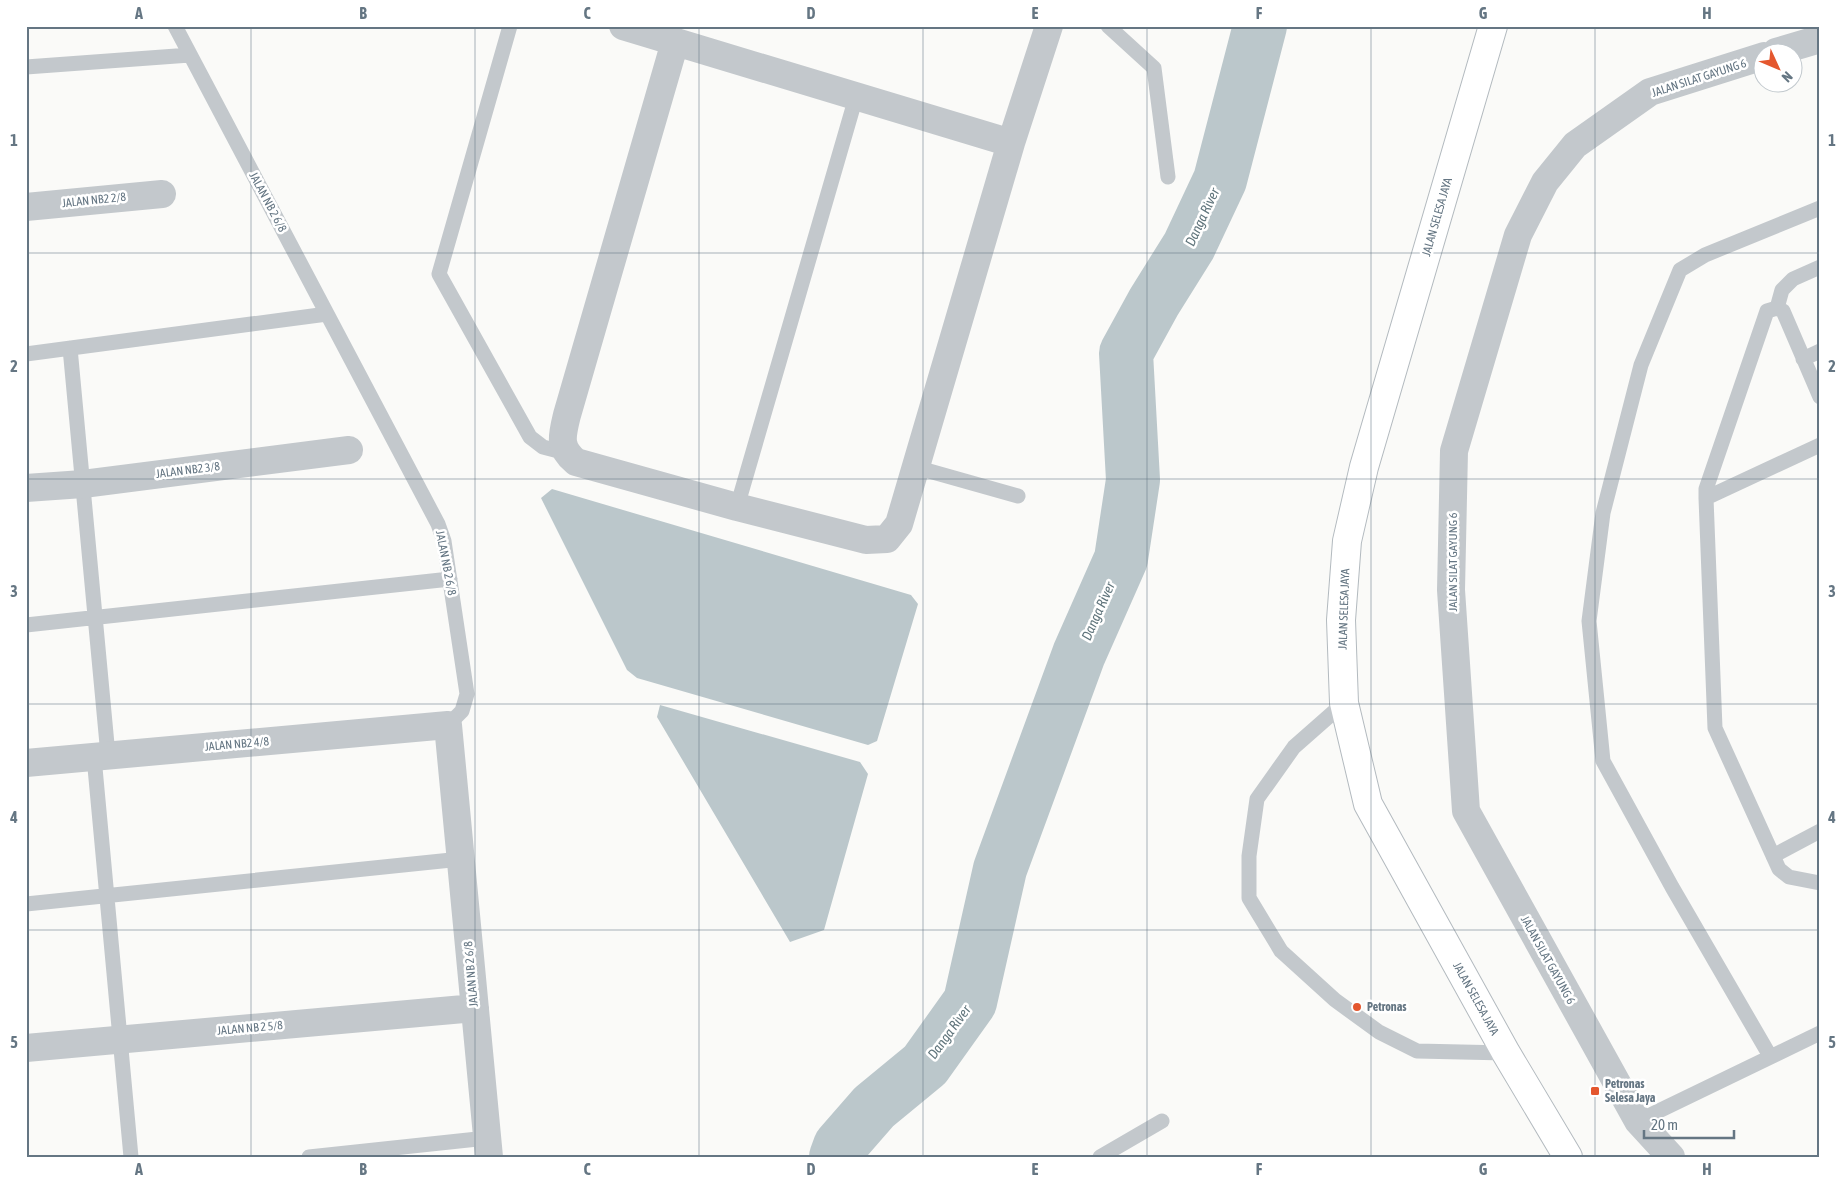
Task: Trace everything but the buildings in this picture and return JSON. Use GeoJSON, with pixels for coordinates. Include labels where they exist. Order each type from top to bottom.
{"type":"FeatureCollection","features":[{"type":"Feature","properties":{"kind":"street"},"geometry":{"type":"LineString","coordinates":[[623,26],[1011,143]]}},
{"type":"Feature","properties":{"kind":"street"},"geometry":{"type":"LineString","coordinates":[[675,42],[567,415],[562,436],[566,453],[576,462],[866,540],[887,539],[899,524],[1011,143],[1049,26]]}},
{"type":"Feature","properties":{"kind":"street","name":"JALAN SELESA JAYA"},"geometry":{"type":"LineString","coordinates":[[1493,26],[1364,466],[1349,532],[1341,620],[1344,703],[1368,804],[1506,1053],[1568,1157]]}},
{"type":"Feature","properties":{"kind":"street"},"geometry":{"type":"LineString","coordinates":[[1804,43],[1820,38]]}},
{"type":"Feature","properties":{"kind":"street","name":"JALAN SILAT GAYUNG 6"},"geometry":{"type":"LineString","coordinates":[[1671,1157],[1638,1121],[1466,811],[1451,590],[1454,451],[1518,235],[1545,182],[1575,145],[1650,92],[1754,59]]}},
{"type":"Feature","properties":{"kind":"street","name":"JALAN NB2 2/8"},"geometry":{"type":"LineString","coordinates":[[26,207],[162,194]]}},
{"type":"Feature","properties":{"kind":"street","name":"JALAN NB2 3/8"},"geometry":{"type":"LineString","coordinates":[[26,488],[83,484],[349,450]]}},
{"type":"Feature","properties":{"kind":"street","name":"JALAN NB2 4/8"},"geometry":{"type":"LineString","coordinates":[[26,763],[448,725]]}},
{"type":"Feature","properties":{"kind":"street","name":"JALAN NB 2 6/8"},"geometry":{"type":"LineString","coordinates":[[448,725],[488,1147]]}},
{"type":"Feature","properties":{"kind":"street","name":"JALAN NB 2 5/8"},"geometry":{"type":"LineString","coordinates":[[26,1048],[475,1008]]}},
{"type":"Feature","properties":{"kind":"lane","name":"JALAN NB 2 6/8"},"geometry":{"type":"LineString","coordinates":[[175,26],[438,524],[444,541],[467,694],[462,711],[448,725]]}},
{"type":"Feature","properties":{"kind":"lane"},"geometry":{"type":"LineString","coordinates":[[510,26],[439,274],[530,437],[544,447],[566,453]]}},
{"type":"Feature","properties":{"kind":"lane"},"geometry":{"type":"LineString","coordinates":[[1108,26],[1154,68],[1168,178]]}},
{"type":"Feature","properties":{"kind":"lane"},"geometry":{"type":"LineString","coordinates":[[26,67],[190,55]]}},
{"type":"Feature","properties":{"kind":"lane"},"geometry":{"type":"LineString","coordinates":[[737,506],[856,96]]}},
{"type":"Feature","properties":{"kind":"lane"},"geometry":{"type":"LineString","coordinates":[[1770,1056],[1672,887],[1603,761],[1589,621],[1603,513],[1641,365],[1680,270],[1705,255],[1820,208]]}},
{"type":"Feature","properties":{"kind":"lane"},"geometry":{"type":"LineString","coordinates":[[1777,308],[1782,290],[1793,279],[1820,267]]}},
{"type":"Feature","properties":{"kind":"lane"},"geometry":{"type":"LineString","coordinates":[[1820,398],[1783,311],[1777,308],[1767,311],[1706,489],[1714,728],[1779,869],[1789,877],[1820,883]]}},
{"type":"Feature","properties":{"kind":"lane"},"geometry":{"type":"LineString","coordinates":[[26,354],[327,314]]}},
{"type":"Feature","properties":{"kind":"lane"},"geometry":{"type":"LineString","coordinates":[[70,348],[95,617],[107,897],[130,1157]]}},
{"type":"Feature","properties":{"kind":"lane"},"geometry":{"type":"LineString","coordinates":[[1803,359],[1820,351]]}},
{"type":"Feature","properties":{"kind":"lane"},"geometry":{"type":"LineString","coordinates":[[1706,498],[1820,445]]}},
{"type":"Feature","properties":{"kind":"lane"},"geometry":{"type":"LineString","coordinates":[[915,467],[1018,496]]}},
{"type":"Feature","properties":{"kind":"lane"},"geometry":{"type":"LineString","coordinates":[[26,625],[450,579]]}},
{"type":"Feature","properties":{"kind":"lane"},"geometry":{"type":"LineString","coordinates":[[1344,703],[1294,748],[1257,799],[1249,856],[1249,898],[1281,951],[1336,1000],[1380,1032],[1417,1051],[1506,1053]]}},
{"type":"Feature","properties":{"kind":"lane"},"geometry":{"type":"LineString","coordinates":[[1773,856],[1820,831]]}},
{"type":"Feature","properties":{"kind":"lane"},"geometry":{"type":"LineString","coordinates":[[26,904],[460,859]]}},
{"type":"Feature","properties":{"kind":"lane"},"geometry":{"type":"LineString","coordinates":[[1638,1121],[1820,1033]]}},
{"type":"Feature","properties":{"kind":"lane"},"geometry":{"type":"LineString","coordinates":[[1100,1157],[1162,1120]]}},
{"type":"Feature","properties":{"kind":"lane"},"geometry":{"type":"LineString","coordinates":[[309,1157],[488,1147]]}},
{"type":"Feature","properties":{"kind":"shaded area"},"geometry":{"type":"Polygon","coordinates":[[[552,489],[911,595],[918,604],[877,741],[868,745],[637,678],[627,670],[541,498],[552,489]]]}},
{"type":"Feature","properties":{"kind":"shaded area"},"geometry":{"type":"Polygon","coordinates":[[[660,705],[860,762],[868,774],[824,930],[790,942],[657,717],[660,705]]]}},
{"type":"Feature","properties":{"kind":"waterway","name":"Danga River"},"geometry":{"type":"LineString","coordinates":[[836,1157],[840,1146],[874,1107],[925,1065],[970,1002],[1000,869],[1079,654],[1121,559],[1133,480],[1126,353],[1154,302],[1189,246],[1220,180],[1260,26]]}},
{"type":"Feature","properties":{"kind":"place","name":"Petronas"},"geometry":{"type":"Point","coordinates":[1357,1007]}},
{"type":"Feature","properties":{"kind":"place","name":"Petronas Selesa Jaya"},"geometry":{"type":"Point","coordinates":[1595,1091]}}]}
